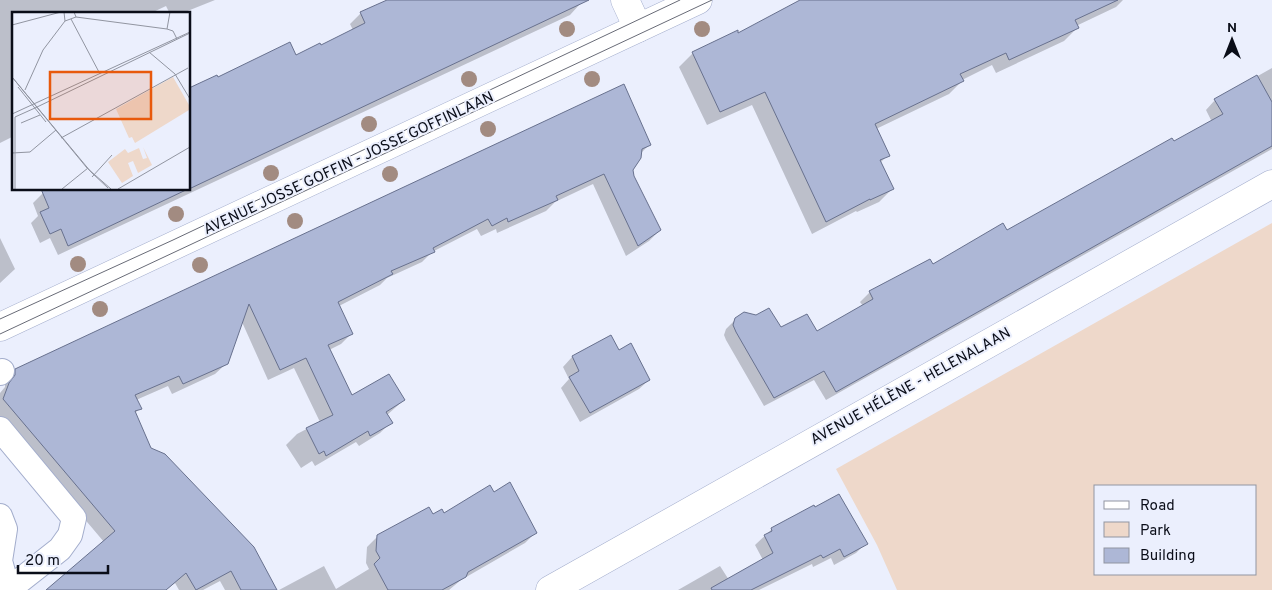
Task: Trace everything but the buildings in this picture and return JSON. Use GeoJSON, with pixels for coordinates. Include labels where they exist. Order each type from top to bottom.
{"type":"FeatureCollection","features":[{"type":"Feature","properties":{"kind":"street"},"geometry":{"type":"LineString","coordinates":[[625,0],[638,28]]}},
{"type":"Feature","properties":{"kind":"street","name":"AVENUE JOSSE GOFFIN - JOSSE GOFFINLAAN"},"geometry":{"type":"LineString","coordinates":[[0,327],[698,0]]}},
{"type":"Feature","properties":{"kind":"street","name":"AVENUE HÉLÈNE - HELENALAAN"},"geometry":{"type":"LineString","coordinates":[[550,590],[1272,184]]}},
{"type":"Feature","properties":{"kind":"street"},"geometry":{"type":"LineString","coordinates":[[0,429],[74,518],[70,535],[60,548],[8,590],[0,561],[5,528],[0,516]]}},
{"type":"Feature","properties":{"kind":"green space"},"geometry":{"type":"Polygon","coordinates":[[[1272,223],[1272,590],[897,590],[877,545],[836,469],[1272,223]]]}},
{"type":"Feature","properties":{"kind":"tram line"},"geometry":{"type":"LineString","coordinates":[[0,319],[173,240],[680,0]]}},
{"type":"Feature","properties":{"kind":"tram line"},"geometry":{"type":"LineString","coordinates":[[0,334],[712,0]]}}]}
